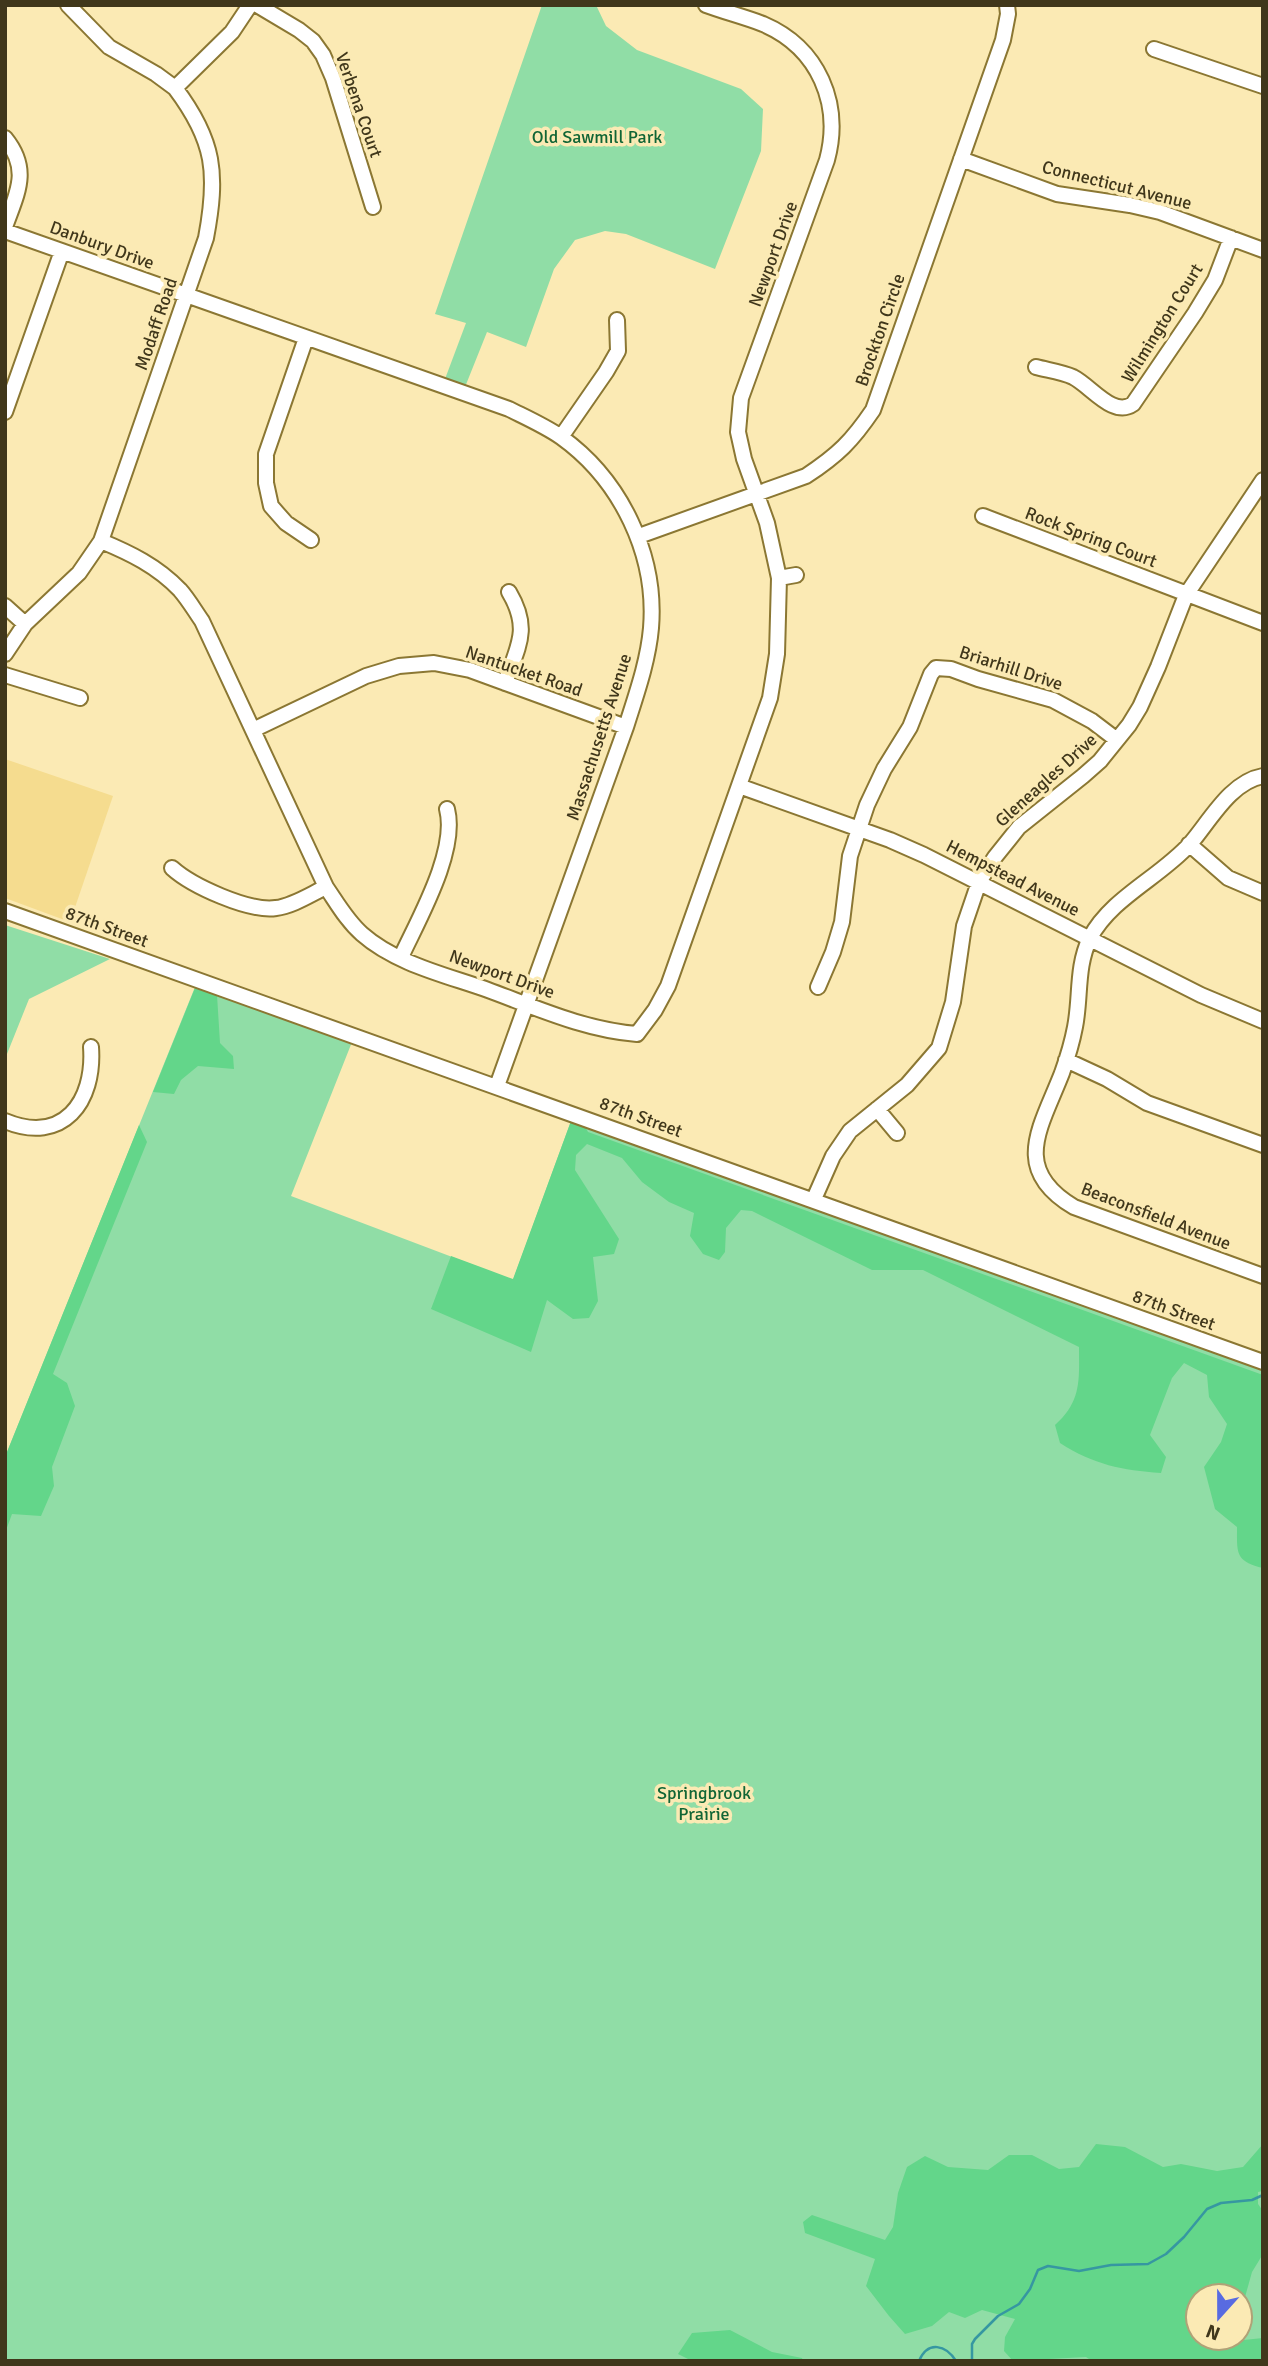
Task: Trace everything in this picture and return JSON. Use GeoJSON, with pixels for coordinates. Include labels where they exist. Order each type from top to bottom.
{"type":"FeatureCollection","features":[{"type":"Feature","properties":{"kind":"street","name":"Modaff Road"},"geometry":{"type":"LineString","coordinates":[[5,654],[25,624],[79,573],[101,541],[206,238],[214,198],[209,151],[195,116],[174,88],[156,74],[109,47],[68,5]]}},
{"type":"Feature","properties":{"kind":"street"},"geometry":{"type":"LineString","coordinates":[[174,88],[232,32],[250,5]]}},
{"type":"Feature","properties":{"kind":"street","name":"Verbena Court"},"geometry":{"type":"LineString","coordinates":[[257,5],[299,30],[313,41],[323,55],[333,78],[373,207]]}},
{"type":"Feature","properties":{"kind":"street","name":"Newport Drive"},"geometry":{"type":"LineString","coordinates":[[101,541],[132,554],[158,570],[181,591],[202,621],[326,887],[345,916],[361,933],[387,951],[526,1004],[592,1027],[637,1034],[655,1010],[667,986],[770,698],[777,654],[779,578],[767,523],[744,459],[738,432],[741,398],[828,160],[832,137],[830,105],[823,79],[810,60],[789,40],[765,25],[706,5]]}},
{"type":"Feature","properties":{"kind":"street","name":"Brockton Circle"},"geometry":{"type":"LineString","coordinates":[[639,537],[806,476],[831,460],[853,439],[873,410],[1003,40],[1009,14],[1007,5]]}},
{"type":"Feature","properties":{"kind":"street"},"geometry":{"type":"LineString","coordinates":[[1154,49],[1263,86]]}},
{"type":"Feature","properties":{"kind":"street"},"geometry":{"type":"LineString","coordinates":[[5,138],[16,154],[20,175],[19,190],[5,229]]}},
{"type":"Feature","properties":{"kind":"street","name":"Connecticut Avenue"},"geometry":{"type":"LineString","coordinates":[[961,159],[1057,194],[1160,212],[1263,250]]}},
{"type":"Feature","properties":{"kind":"street","name":"Danbury Drive"},"geometry":{"type":"LineString","coordinates":[[5,229],[186,295]]}},
{"type":"Feature","properties":{"kind":"street","name":"Wilmington Court"},"geometry":{"type":"LineString","coordinates":[[1036,367],[1072,376],[1116,408],[1127,409],[1195,313],[1215,280],[1231,238]]}},
{"type":"Feature","properties":{"kind":"street"},"geometry":{"type":"LineString","coordinates":[[5,412],[62,251]]}},
{"type":"Feature","properties":{"kind":"street","name":"Massachusetts Avenue"},"geometry":{"type":"LineString","coordinates":[[186,295],[509,409],[561,437],[586,458],[606,480],[639,537],[649,582],[651,628],[641,678],[626,727],[497,1086]]}},
{"type":"Feature","properties":{"kind":"street"},"geometry":{"type":"LineString","coordinates":[[561,437],[618,351],[617,320]]}},
{"type":"Feature","properties":{"kind":"street"},"geometry":{"type":"LineString","coordinates":[[306,338],[266,454],[266,483],[271,506],[286,523],[311,540]]}},
{"type":"Feature","properties":{"kind":"street","name":"Gleneagles Drive"},"geometry":{"type":"LineString","coordinates":[[814,1199],[833,1156],[850,1131],[907,1085],[939,1048],[953,1002],[964,926],[979,882],[1019,827],[1077,782],[1117,740],[1150,687],[1186,595],[1263,480]]}},
{"type":"Feature","properties":{"kind":"street","name":"Rock Spring Court"},"geometry":{"type":"LineString","coordinates":[[983,516],[1263,622]]}},
{"type":"Feature","properties":{"kind":"street"},"geometry":{"type":"LineString","coordinates":[[779,578],[796,575]]}},
{"type":"Feature","properties":{"kind":"street"},"geometry":{"type":"LineString","coordinates":[[505,683],[518,647],[521,627],[517,607],[509,592]]}},
{"type":"Feature","properties":{"kind":"street"},"geometry":{"type":"LineString","coordinates":[[5,606],[25,624]]}},
{"type":"Feature","properties":{"kind":"street","name":"Nantucket Road"},"geometry":{"type":"LineString","coordinates":[[253,730],[366,676],[399,666],[434,663],[470,670],[626,727]]}},
{"type":"Feature","properties":{"kind":"street","name":"Briarhill Drive"},"geometry":{"type":"LineString","coordinates":[[860,830],[874,789],[910,727],[931,674],[936,668],[951,669],[978,680],[1053,700],[1092,721],[1117,740]]}},
{"type":"Feature","properties":{"kind":"street"},"geometry":{"type":"LineString","coordinates":[[5,676],[80,698]]}},
{"type":"Feature","properties":{"kind":"street"},"geometry":{"type":"LineString","coordinates":[[1090,938],[1107,913],[1158,874],[1237,790],[1263,776]]}},
{"type":"Feature","properties":{"kind":"street","name":"Hempstead Avenue"},"geometry":{"type":"LineString","coordinates":[[739,786],[924,855],[1201,995],[1263,1021]]}},
{"type":"Feature","properties":{"kind":"street"},"geometry":{"type":"LineString","coordinates":[[401,957],[444,856],[449,828],[447,809]]}},
{"type":"Feature","properties":{"kind":"street"},"geometry":{"type":"LineString","coordinates":[[818,987],[842,922],[850,856],[860,830]]}},
{"type":"Feature","properties":{"kind":"street"},"geometry":{"type":"LineString","coordinates":[[1189,844],[1228,878],[1263,893]]}},
{"type":"Feature","properties":{"kind":"street"},"geometry":{"type":"LineString","coordinates":[[172,868],[201,888],[264,908],[278,908],[326,887]]}},
{"type":"Feature","properties":{"kind":"street","name":"87th Street"},"geometry":{"type":"LineString","coordinates":[[5,911],[1263,1362]]}},
{"type":"Feature","properties":{"kind":"street","name":"Beaconsfield Avenue"},"geometry":{"type":"LineString","coordinates":[[1090,938],[1083,956],[1076,1025],[1066,1060],[1037,1135],[1037,1165],[1040,1175],[1064,1201],[1088,1214],[1263,1276]]}},
{"type":"Feature","properties":{"kind":"street"},"geometry":{"type":"LineString","coordinates":[[5,1121],[25,1128],[46,1128],[69,1116],[87,1090],[92,1065],[91,1047]]}},
{"type":"Feature","properties":{"kind":"street"},"geometry":{"type":"LineString","coordinates":[[1066,1060],[1107,1079],[1147,1103],[1263,1145]]}},
{"type":"Feature","properties":{"kind":"street"},"geometry":{"type":"LineString","coordinates":[[877,1109],[897,1133]]}},
{"type":"Feature","properties":{"kind":"shaded area"},"geometry":{"type":"Polygon","coordinates":[[[5,759],[113,796],[70,922],[5,898],[5,759]]]}},
{"type":"Feature","properties":{"kind":"green space","name":"Old Sawmill Park"},"geometry":{"type":"Polygon","coordinates":[[[542,5],[596,5],[606,26],[637,50],[741,89],[763,109],[761,151],[715,269],[626,234],[605,231],[575,240],[554,269],[526,347],[487,332],[465,387],[445,379],[466,323],[435,314],[542,5]]]}},
{"type":"Feature","properties":{"kind":"green space"},"geometry":{"type":"Polygon","coordinates":[[[5,925],[110,959],[29,999],[7,1054],[5,1053],[5,925]]]}},
{"type":"Feature","properties":{"kind":"green space","name":"Springbrook Prairie"},"geometry":{"type":"Polygon","coordinates":[[[195,987],[352,1042],[291,1196],[513,1280],[571,1121],[1263,1368],[1263,2361],[5,2361],[5,1457],[195,987]]]}},
{"type":"Feature","properties":{"kind":"green space"},"geometry":{"type":"Polygon","coordinates":[[[195,988],[217,995],[220,1043],[233,1056],[234,1069],[198,1066],[181,1080],[174,1094],[153,1092],[195,988]]]}},
{"type":"Feature","properties":{"kind":"green space"},"geometry":{"type":"Polygon","coordinates":[[[571,1121],[584,1125],[588,1132],[1263,1375],[1263,1568],[1242,1559],[1238,1550],[1237,1527],[1215,1509],[1204,1467],[1221,1442],[1227,1424],[1209,1397],[1207,1375],[1184,1363],[1172,1378],[1150,1435],[1166,1457],[1161,1473],[1121,1468],[1085,1457],[1060,1443],[1055,1425],[1070,1407],[1077,1389],[1079,1347],[923,1270],[872,1270],[752,1211],[741,1210],[726,1228],[725,1252],[719,1260],[703,1254],[690,1236],[694,1213],[669,1202],[642,1182],[622,1158],[587,1144],[576,1155],[575,1170],[619,1239],[614,1254],[593,1257],[598,1301],[589,1318],[573,1319],[547,1300],[531,1352],[431,1309],[451,1256],[513,1279],[571,1121]]]}},
{"type":"Feature","properties":{"kind":"green space"},"geometry":{"type":"Polygon","coordinates":[[[139,1125],[147,1142],[53,1374],[67,1383],[75,1406],[52,1467],[54,1486],[41,1516],[12,1514],[5,1533],[5,1457],[139,1125]]]}},
{"type":"Feature","properties":{"kind":"green space"},"geometry":{"type":"Polygon","coordinates":[[[1096,2144],[1125,2147],[1163,2167],[1181,2164],[1217,2171],[1243,2167],[1263,2144],[1263,2191],[1258,2192],[1258,2204],[1263,2211],[1263,2254],[1249,2282],[1184,2282],[1184,2352],[1254,2352],[1254,2339],[1263,2338],[1263,2361],[1092,2361],[1086,2357],[1013,2361],[1004,2351],[1005,2337],[1015,2319],[982,2310],[965,2318],[949,2312],[932,2326],[905,2334],[866,2286],[875,2259],[805,2233],[803,2222],[812,2215],[885,2240],[893,2227],[898,2193],[907,2167],[925,2156],[948,2167],[988,2170],[1009,2155],[1032,2155],[1059,2169],[1079,2167],[1096,2144]]]}},
{"type":"Feature","properties":{"kind":"green space"},"geometry":{"type":"Polygon","coordinates":[[[730,2330],[772,2352],[802,2358],[803,2361],[692,2361],[678,2354],[692,2333],[730,2330]]]}},
{"type":"Feature","properties":{"kind":"waterway"},"geometry":{"type":"LineString","coordinates":[[972,2361],[972,2344],[975,2339],[998,2316],[1019,2304],[1030,2289],[1038,2270],[1048,2266],[1079,2271],[1111,2265],[1148,2264],[1166,2254],[1207,2209],[1221,2203],[1252,2200],[1263,2195]]}},
{"type":"Feature","properties":{"kind":"waterway"},"geometry":{"type":"LineString","coordinates":[[919,2361],[927,2350],[937,2347],[947,2351],[956,2361]]}}]}
